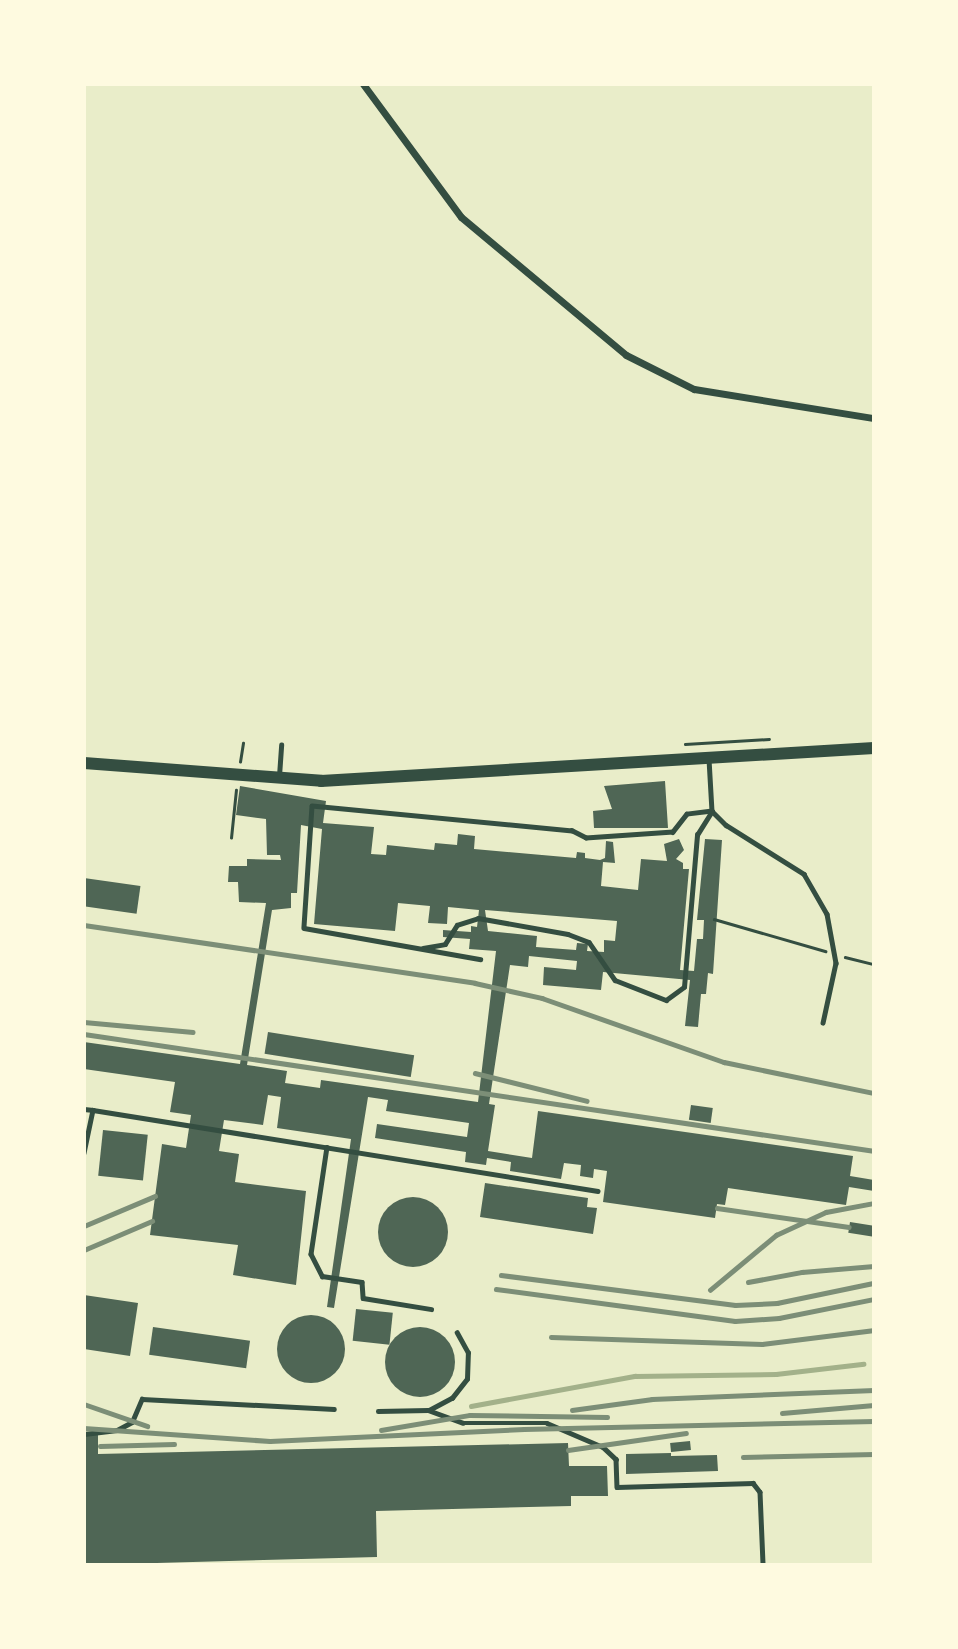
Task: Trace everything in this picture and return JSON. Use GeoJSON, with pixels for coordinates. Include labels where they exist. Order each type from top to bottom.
{"type":"FeatureCollection","features":[{"type":"Feature","properties":{"kind":"main road"},"geometry":{"type":"LineString","coordinates":[[84,763],[239,771],[278,780],[404,777],[874,748]]}},
{"type":"Feature","properties":{"kind":"street"},"geometry":{"type":"LineString","coordinates":[[363,84],[461,217],[626,355],[694,389],[874,418]]}},
{"type":"Feature","properties":{"kind":"lane"},"geometry":{"type":"LineString","coordinates":[[278,780],[281,745]]}},
{"type":"Feature","properties":{"kind":"lane"},"geometry":{"type":"LineString","coordinates":[[424,947],[445,944],[457,925],[478,918],[568,934],[589,942],[615,980],[666,1000],[684,986],[697,835],[712,811],[709,757]]}},
{"type":"Feature","properties":{"kind":"lane"},"geometry":{"type":"LineString","coordinates":[[480,959],[424,947],[304,928],[312,806],[572,831],[586,838],[673,832],[687,814],[712,811]]}},
{"type":"Feature","properties":{"kind":"lane"},"geometry":{"type":"LineString","coordinates":[[712,811],[726,825],[804,874],[827,914],[836,963],[823,1023]]}},
{"type":"Feature","properties":{"kind":"lane"},"geometry":{"type":"LineString","coordinates":[[84,1109],[598,1191]]}},
{"type":"Feature","properties":{"kind":"lane"},"geometry":{"type":"LineString","coordinates":[[84,1153],[93,1110]]}},
{"type":"Feature","properties":{"kind":"lane"},"geometry":{"type":"LineString","coordinates":[[327,1147],[311,1254],[322,1276],[362,1282],[363,1298],[431,1310]]}},
{"type":"Feature","properties":{"kind":"lane"},"geometry":{"type":"LineString","coordinates":[[429,1410],[452,1398],[467,1379],[468,1353],[457,1333]]}},
{"type":"Feature","properties":{"kind":"lane"},"geometry":{"type":"LineString","coordinates":[[84,1434],[117,1430],[132,1422],[142,1399],[334,1409]]}},
{"type":"Feature","properties":{"kind":"lane"},"geometry":{"type":"LineString","coordinates":[[377,1411],[429,1410],[463,1423],[548,1423],[603,1447],[615,1459],[617,1487],[753,1483],[760,1492],[763,1565]]}},
{"type":"Feature","properties":{"kind":"path"},"geometry":{"type":"LineString","coordinates":[[674,746],[783,739]]}},
{"type":"Feature","properties":{"kind":"path"},"geometry":{"type":"LineString","coordinates":[[231,838],[243,743]]}},
{"type":"Feature","properties":{"kind":"path"},"geometry":{"type":"LineString","coordinates":[[228,763],[239,771]]}},
{"type":"Feature","properties":{"kind":"path"},"geometry":{"type":"LineString","coordinates":[[714,919],[874,964]]}},
{"type":"Feature","properties":{"kind":"building"},"geometry":{"type":"Polygon","coordinates":[[[665,781],[668,828],[594,828],[593,811],[612,809],[604,786],[665,781]]]}},
{"type":"Feature","properties":{"kind":"building"},"geometry":{"type":"Polygon","coordinates":[[[240,786],[326,801],[323,823],[374,827],[371,854],[386,855],[387,845],[434,850],[435,843],[457,845],[458,834],[475,836],[474,849],[576,858],[577,852],[585,853],[585,858],[600,860],[605,858],[606,841],[613,842],[615,863],[603,862],[601,886],[638,890],[641,859],[667,861],[664,844],[679,839],[684,850],[676,859],[683,863],[683,869],[689,869],[680,970],[694,971],[697,939],[703,939],[704,920],[697,920],[705,839],[722,840],[713,974],[708,973],[706,994],[701,994],[698,1027],[685,1026],[690,980],[603,972],[601,990],[543,985],[544,967],[576,970],[577,961],[529,956],[528,967],[510,965],[489,1104],[495,1105],[488,1151],[532,1158],[538,1111],[853,1156],[850,1176],[874,1180],[874,1191],[849,1187],[846,1205],[728,1188],[725,1205],[717,1204],[715,1218],[603,1202],[607,1171],[594,1169],[593,1178],[580,1176],[581,1165],[564,1163],[561,1179],[510,1171],[511,1162],[487,1158],[486,1165],[465,1162],[466,1152],[375,1138],[377,1124],[467,1137],[469,1123],[386,1111],[388,1100],[368,1097],[334,1308],[327,1307],[351,1139],[277,1128],[281,1097],[268,1095],[263,1125],[224,1120],[219,1151],[239,1154],[235,1182],[306,1191],[296,1285],[233,1275],[238,1245],[150,1235],[162,1144],[186,1148],[191,1115],[170,1112],[175,1082],[84,1069],[84,1042],[240,1064],[266,903],[239,902],[238,882],[228,882],[229,866],[247,866],[247,859],[281,860],[280,855],[267,855],[266,819],[236,815],[240,786]],[[301,825],[297,893],[291,893],[291,908],[272,910],[247,1065],[287,1071],[285,1083],[320,1088],[321,1080],[478,1102],[496,951],[469,949],[470,939],[443,937],[443,930],[471,932],[471,926],[477,927],[479,910],[448,907],[447,924],[428,923],[430,906],[398,903],[395,931],[314,924],[322,829],[301,825]],[[485,910],[488,931],[537,936],[536,947],[576,950],[577,943],[588,944],[587,951],[604,952],[604,940],[615,941],[617,921],[485,910]]]}},
{"type":"Feature","properties":{"kind":"building"},"geometry":{"type":"Polygon","coordinates":[[[84,878],[140,886],[137,914],[84,906],[84,878]]]}},
{"type":"Feature","properties":{"kind":"building"},"geometry":{"type":"Polygon","coordinates":[[[268,1032],[414,1055],[411,1077],[265,1054],[268,1032]]]}},
{"type":"Feature","properties":{"kind":"building"},"geometry":{"type":"Polygon","coordinates":[[[691,1105],[713,1108],[711,1123],[689,1120],[691,1105]]]}},
{"type":"Feature","properties":{"kind":"building"},"geometry":{"type":"Polygon","coordinates":[[[103,1130],[148,1135],[143,1180],[98,1176],[103,1130]]]}},
{"type":"Feature","properties":{"kind":"building"},"geometry":{"type":"Polygon","coordinates":[[[485,1183],[588,1198],[587,1207],[597,1208],[593,1234],[480,1217],[485,1183]]]}},
{"type":"Feature","properties":{"kind":"building"},"geometry":{"type":"Polygon","coordinates":[[[413,1197],[438,1207],[448,1232],[438,1257],[413,1267],[388,1257],[378,1232],[388,1207],[413,1197]]]}},
{"type":"Feature","properties":{"kind":"building"},"geometry":{"type":"Polygon","coordinates":[[[850,1222],[874,1226],[872,1237],[848,1233],[850,1222]]]}},
{"type":"Feature","properties":{"kind":"building"},"geometry":{"type":"Polygon","coordinates":[[[84,1295],[138,1303],[130,1356],[84,1349],[84,1295]]]}},
{"type":"Feature","properties":{"kind":"building"},"geometry":{"type":"Polygon","coordinates":[[[356,1309],[393,1313],[389,1345],[353,1341],[356,1309]]]}},
{"type":"Feature","properties":{"kind":"building"},"geometry":{"type":"Polygon","coordinates":[[[304,1315],[318,1315],[330,1320],[340,1330],[345,1349],[340,1368],[330,1378],[318,1383],[304,1383],[292,1378],[282,1368],[277,1356],[277,1342],[282,1330],[292,1320],[304,1315]]]}},
{"type":"Feature","properties":{"kind":"building"},"geometry":{"type":"Polygon","coordinates":[[[153,1327],[250,1341],[246,1368],[149,1355],[153,1327]]]}},
{"type":"Feature","properties":{"kind":"building"},"geometry":{"type":"Polygon","coordinates":[[[420,1327],[445,1337],[455,1362],[445,1387],[420,1397],[395,1387],[385,1362],[395,1337],[420,1327]]]}},
{"type":"Feature","properties":{"kind":"building"},"geometry":{"type":"Polygon","coordinates":[[[84,1435],[98,1435],[98,1454],[568,1443],[569,1466],[607,1466],[608,1496],[571,1496],[571,1506],[376,1511],[377,1557],[84,1565],[84,1435]]]}},
{"type":"Feature","properties":{"kind":"building"},"geometry":{"type":"Polygon","coordinates":[[[690,1441],[691,1450],[671,1452],[670,1443],[690,1441]]]}},
{"type":"Feature","properties":{"kind":"building"},"geometry":{"type":"Polygon","coordinates":[[[671,1453],[671,1456],[717,1455],[718,1471],[626,1474],[626,1454],[671,1453]]]}},
{"type":"Feature","properties":{"kind":"waterway"},"geometry":{"type":"LineString","coordinates":[[471,1406],[635,1376],[776,1374],[863,1364]]}},
{"type":"Feature","properties":{"kind":"railway"},"geometry":{"type":"LineString","coordinates":[[84,925],[475,983],[542,998],[724,1062],[874,1093]]}},
{"type":"Feature","properties":{"kind":"railway"},"geometry":{"type":"LineString","coordinates":[[84,1022],[193,1032]]}},
{"type":"Feature","properties":{"kind":"railway"},"geometry":{"type":"LineString","coordinates":[[84,1034],[874,1151]]}},
{"type":"Feature","properties":{"kind":"railway"},"geometry":{"type":"LineString","coordinates":[[475,1073],[587,1101]]}},
{"type":"Feature","properties":{"kind":"railway"},"geometry":{"type":"LineString","coordinates":[[84,1226],[155,1196]]}},
{"type":"Feature","properties":{"kind":"railway"},"geometry":{"type":"LineString","coordinates":[[710,1290],[776,1235],[826,1212],[874,1203]]}},
{"type":"Feature","properties":{"kind":"railway"},"geometry":{"type":"LineString","coordinates":[[717,1208],[849,1227]]}},
{"type":"Feature","properties":{"kind":"railway"},"geometry":{"type":"LineString","coordinates":[[84,1250],[152,1221]]}},
{"type":"Feature","properties":{"kind":"railway"},"geometry":{"type":"LineString","coordinates":[[748,1282],[802,1272],[874,1266]]}},
{"type":"Feature","properties":{"kind":"railway"},"geometry":{"type":"LineString","coordinates":[[501,1275],[735,1305],[777,1303],[874,1283]]}},
{"type":"Feature","properties":{"kind":"railway"},"geometry":{"type":"LineString","coordinates":[[496,1289],[735,1321],[779,1318],[874,1299]]}},
{"type":"Feature","properties":{"kind":"railway"},"geometry":{"type":"LineString","coordinates":[[551,1337],[762,1344],[874,1330]]}},
{"type":"Feature","properties":{"kind":"railway"},"geometry":{"type":"LineString","coordinates":[[572,1410],[652,1399],[874,1390]]}},
{"type":"Feature","properties":{"kind":"railway"},"geometry":{"type":"LineString","coordinates":[[84,1404],[147,1426]]}},
{"type":"Feature","properties":{"kind":"railway"},"geometry":{"type":"LineString","coordinates":[[782,1413],[874,1405]]}},
{"type":"Feature","properties":{"kind":"railway"},"geometry":{"type":"LineString","coordinates":[[381,1430],[470,1415],[607,1417]]}},
{"type":"Feature","properties":{"kind":"railway"},"geometry":{"type":"LineString","coordinates":[[84,1428],[270,1441],[524,1429],[874,1421]]}},
{"type":"Feature","properties":{"kind":"railway"},"geometry":{"type":"LineString","coordinates":[[568,1450],[686,1433]]}},
{"type":"Feature","properties":{"kind":"railway"},"geometry":{"type":"LineString","coordinates":[[100,1446],[174,1444]]}},
{"type":"Feature","properties":{"kind":"railway"},"geometry":{"type":"LineString","coordinates":[[743,1457],[874,1454]]}}]}
